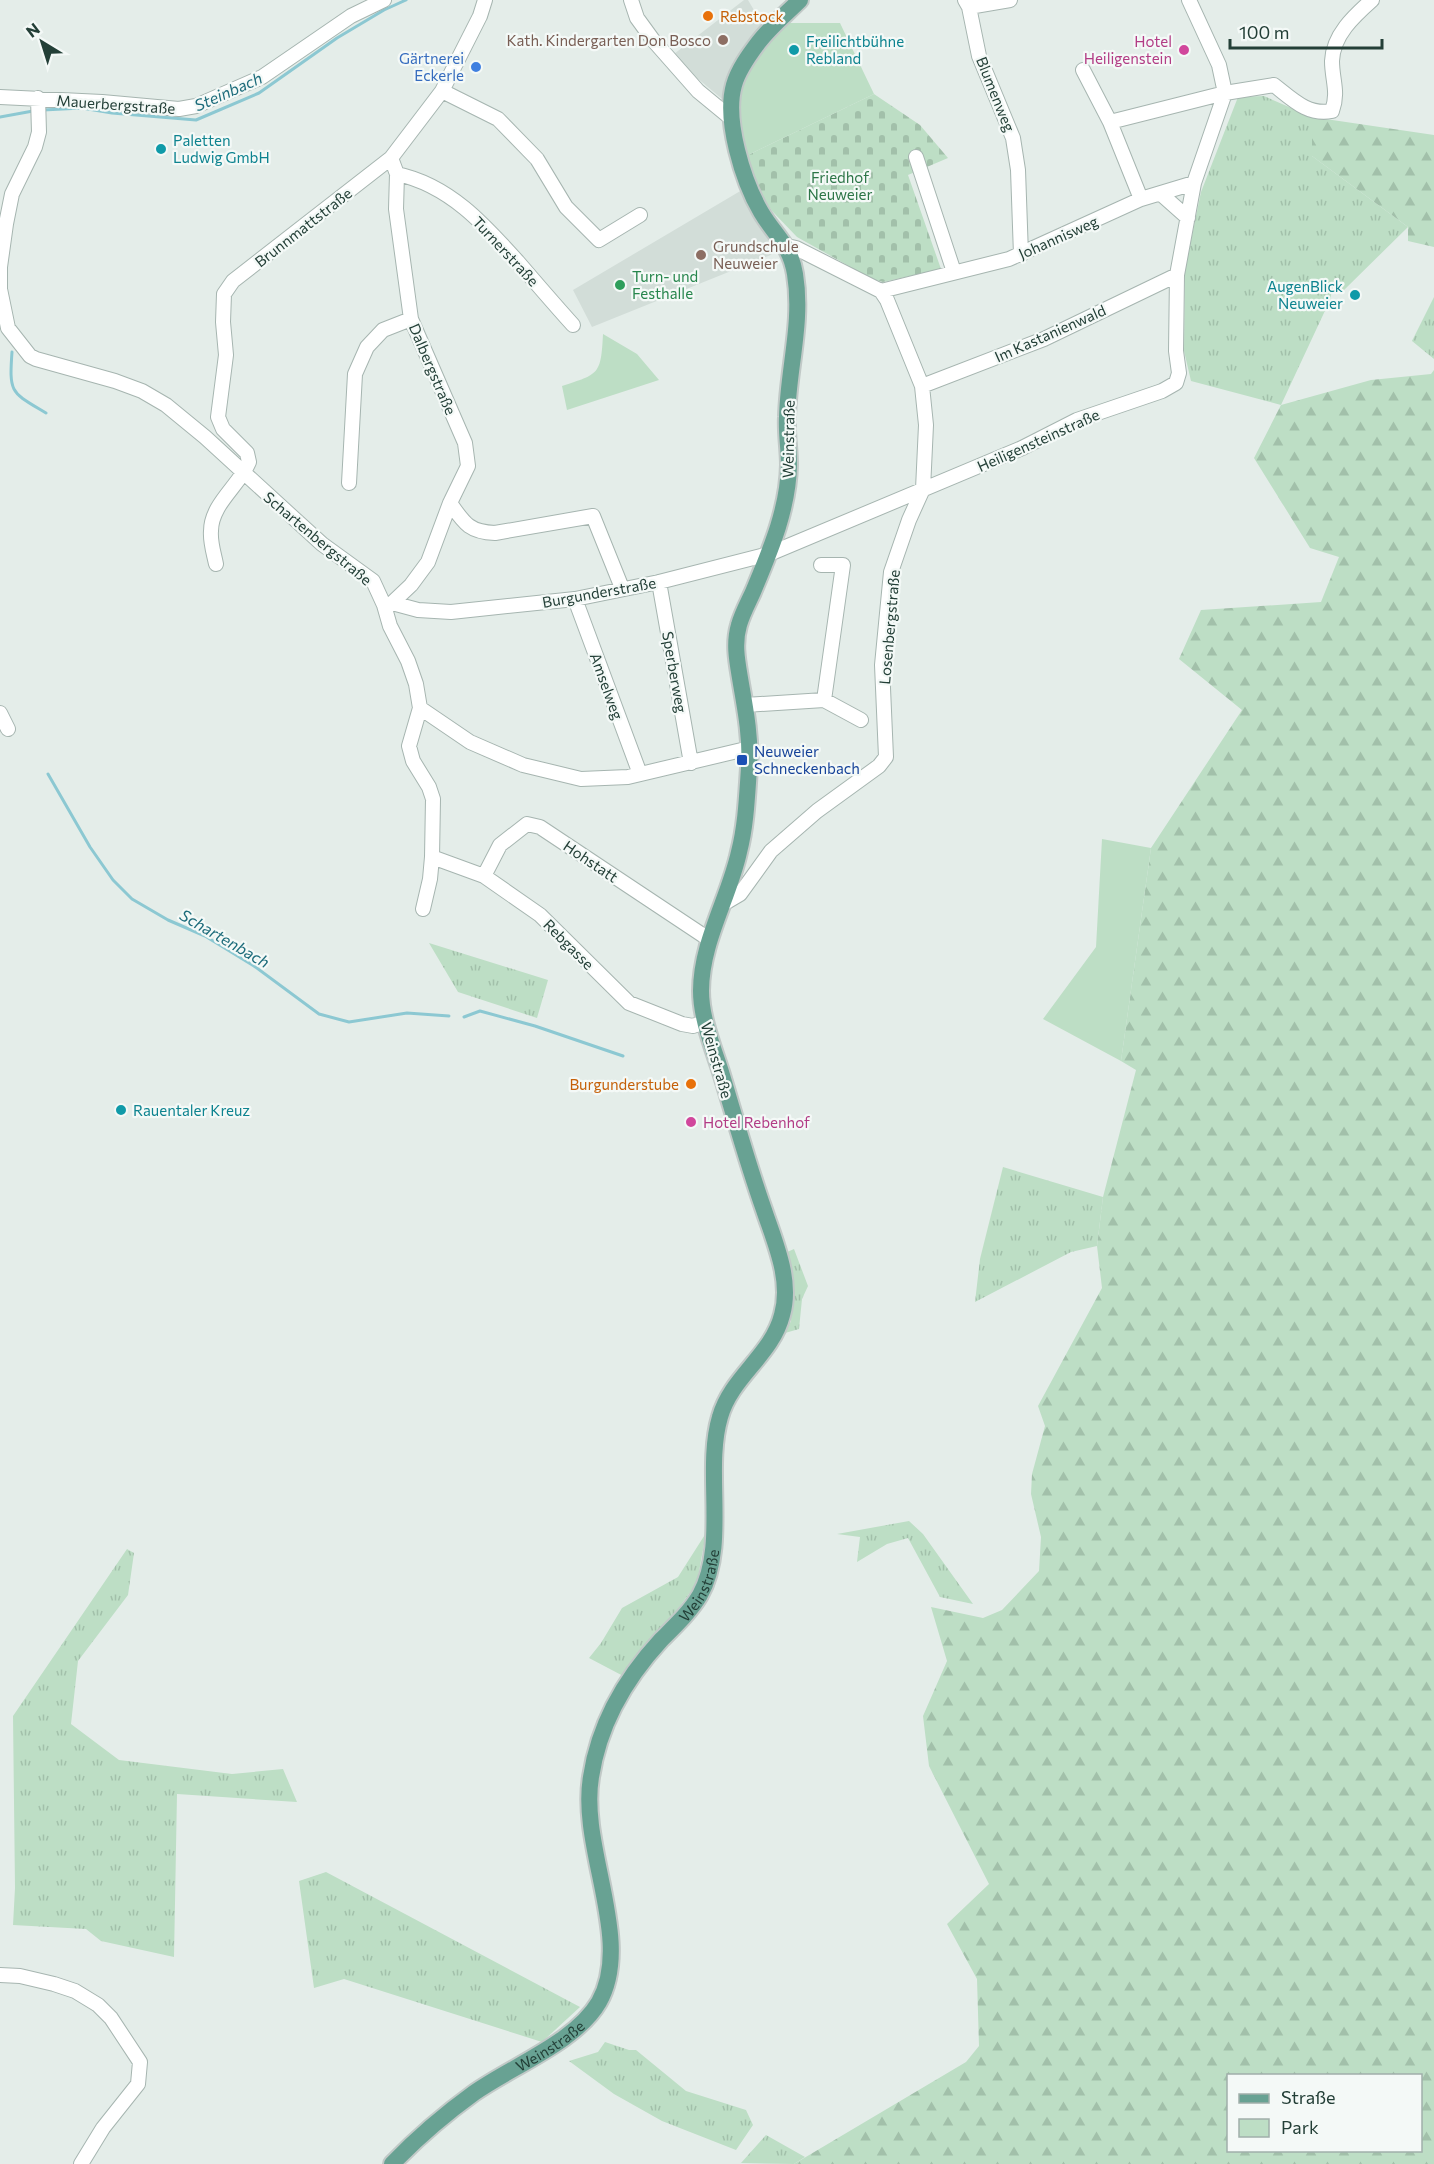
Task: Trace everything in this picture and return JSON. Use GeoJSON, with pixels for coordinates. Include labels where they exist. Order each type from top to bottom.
{"type":"FeatureCollection","features":[{"type":"Feature","properties":{"kind":"main road","name":"Weinstraße"},"geometry":{"type":"LineString","coordinates":[[392,2164],[440,2119],[476,2092],[566,2037],[588,2018],[601,1998],[610,1978],[612,1957],[610,1931],[590,1824],[590,1783],[598,1744],[613,1706],[633,1674],[685,1616],[701,1593],[710,1570],[717,1424],[732,1387],[775,1333],[782,1318],[785,1299],[779,1254],[705,1022],[701,991],[710,940],[740,852],[750,748],[735,645],[738,627],[769,554],[787,498],[789,463],[787,418],[798,312],[795,272],[787,246],[764,216],[746,180],[732,119],[734,85],[745,61],[762,37],[800,0]]}},
{"type":"Feature","properties":{"kind":"street","name":"Mauerbergstraße"},"geometry":{"type":"LineString","coordinates":[[0,97],[102,102],[179,109],[196,106],[262,77],[319,36],[351,16],[384,0]]}},
{"type":"Feature","properties":{"kind":"street","name":"Brunnmattstraße"},"geometry":{"type":"LineString","coordinates":[[244,474],[249,462],[247,453],[222,429],[218,417],[226,355],[223,322],[224,294],[233,281],[391,158],[442,91],[480,16],[485,0]]}},
{"type":"Feature","properties":{"kind":"street"},"geometry":{"type":"LineString","coordinates":[[631,0],[637,18],[661,48],[698,91],[732,119]]}},
{"type":"Feature","properties":{"kind":"street"},"geometry":{"type":"LineString","coordinates":[[967,3],[1010,0]]}},
{"type":"Feature","properties":{"kind":"street"},"geometry":{"type":"LineString","coordinates":[[1189,0],[1219,65],[1225,93]]}},
{"type":"Feature","properties":{"kind":"street"},"geometry":{"type":"LineString","coordinates":[[1110,122],[1225,93],[1274,86],[1306,109],[1319,113],[1332,111],[1336,99],[1332,59],[1338,36],[1358,12],[1372,0]]}},
{"type":"Feature","properties":{"kind":"street","name":"Blumenweg"},"geometry":{"type":"LineString","coordinates":[[967,3],[979,56],[1013,138],[1018,170],[1020,255]]}},
{"type":"Feature","properties":{"kind":"street"},"geometry":{"type":"LineString","coordinates":[[1083,70],[1110,122],[1141,200]]}},
{"type":"Feature","properties":{"kind":"street"},"geometry":{"type":"LineString","coordinates":[[442,91],[498,119],[537,159],[566,207],[599,240],[640,215]]}},
{"type":"Feature","properties":{"kind":"street","name":"Heiligensteinstraße"},"geometry":{"type":"LineString","coordinates":[[769,554],[1022,448],[1077,420],[1162,391],[1176,383],[1179,373],[1176,351],[1177,275],[1194,183],[1225,93]]}},
{"type":"Feature","properties":{"kind":"street","name":"Schartenbergstraße"},"geometry":{"type":"LineString","coordinates":[[38,98],[39,132],[35,147],[12,194],[6,224],[0,267],[4,327],[30,356],[36,359],[115,381],[142,391],[166,405],[206,436],[244,474],[322,544],[373,581],[388,604],[390,626],[408,661],[416,684],[420,708],[409,746],[413,761],[429,787],[433,799],[432,857],[423,909]]}},
{"type":"Feature","properties":{"kind":"street"},"geometry":{"type":"LineString","coordinates":[[916,157],[954,272]]}},
{"type":"Feature","properties":{"kind":"street","name":"Dalbergstraße"},"geometry":{"type":"LineString","coordinates":[[388,604],[411,585],[428,562],[450,503],[468,466],[465,443],[411,319],[396,209],[397,174],[391,158]]}},
{"type":"Feature","properties":{"kind":"street","name":"Turnerstraße"},"geometry":{"type":"LineString","coordinates":[[397,174],[416,178],[464,207],[483,224],[573,325]]}},
{"type":"Feature","properties":{"kind":"street","name":"Johannisweg"},"geometry":{"type":"LineString","coordinates":[[881,291],[954,272],[980,268],[1020,255],[1141,200],[1194,183]]}},
{"type":"Feature","properties":{"kind":"street"},"geometry":{"type":"LineString","coordinates":[[1161,194],[1188,218]]}},
{"type":"Feature","properties":{"kind":"street"},"geometry":{"type":"LineString","coordinates":[[787,246],[796,248],[881,291]]}},
{"type":"Feature","properties":{"kind":"street","name":"Im Kastanienwald"},"geometry":{"type":"LineString","coordinates":[[922,386],[1044,339],[1177,275]]}},
{"type":"Feature","properties":{"kind":"street","name":"Losenbergstraße"},"geometry":{"type":"LineString","coordinates":[[723,904],[741,894],[771,851],[817,810],[879,766],[886,757],[882,665],[891,572],[909,519],[923,489],[926,425],[922,386],[881,291]]}},
{"type":"Feature","properties":{"kind":"street"},"geometry":{"type":"LineString","coordinates":[[349,483],[355,374],[367,347],[383,330],[411,319]]}},
{"type":"Feature","properties":{"kind":"street"},"geometry":{"type":"LineString","coordinates":[[216,564],[210,533],[212,520],[218,507],[244,474]]}},
{"type":"Feature","properties":{"kind":"street"},"geometry":{"type":"LineString","coordinates":[[450,503],[465,524],[479,532],[495,533],[593,516],[622,588]]}},
{"type":"Feature","properties":{"kind":"street","name":"Burgunderstraße"},"geometry":{"type":"LineString","coordinates":[[388,604],[418,610],[451,612],[575,599],[659,582],[769,554]]}},
{"type":"Feature","properties":{"kind":"street"},"geometry":{"type":"LineString","coordinates":[[821,565],[843,565],[824,700]]}},
{"type":"Feature","properties":{"kind":"street","name":"Sperberweg"},"geometry":{"type":"LineString","coordinates":[[659,582],[691,763]]}},
{"type":"Feature","properties":{"kind":"street","name":"Amselweg"},"geometry":{"type":"LineString","coordinates":[[575,599],[640,774]]}},
{"type":"Feature","properties":{"kind":"street"},"geometry":{"type":"LineString","coordinates":[[745,705],[824,700],[861,720]]}},
{"type":"Feature","properties":{"kind":"street"},"geometry":{"type":"LineString","coordinates":[[420,708],[470,742],[523,765],[581,779],[628,777],[750,748]]}},
{"type":"Feature","properties":{"kind":"street"},"geometry":{"type":"LineString","coordinates":[[0,713],[8,729]]}},
{"type":"Feature","properties":{"kind":"street","name":"Hohstatt"},"geometry":{"type":"LineString","coordinates":[[484,876],[500,845],[527,824],[540,827],[710,940]]}},
{"type":"Feature","properties":{"kind":"street","name":"Rebgasse"},"geometry":{"type":"LineString","coordinates":[[432,857],[484,876],[540,915],[629,1003],[682,1024],[693,1026],[705,1022]]}},
{"type":"Feature","properties":{"kind":"street"},"geometry":{"type":"LineString","coordinates":[[0,1975],[20,1976],[75,1991],[98,2005],[111,2018],[140,2062],[138,2084],[103,2128],[81,2164]]}},
{"type":"Feature","properties":{"kind":"shaded area","name":"Kath. Kindergarten Don Bosco"},"geometry":{"type":"Polygon","coordinates":[[[744,0],[748,0],[764,27],[724,98],[721,98],[690,72],[674,54],[744,0]]]}},
{"type":"Feature","properties":{"kind":"shaded area","name":"Grundschule Neuweier"},"geometry":{"type":"Polygon","coordinates":[[[742,190],[783,250],[592,327],[573,290],[742,190]]]}},
{"type":"Feature","properties":{"kind":"green space"},"geometry":{"type":"Polygon","coordinates":[[[785,23],[840,23],[874,94],[746,156],[739,119],[741,92],[758,55],[785,23]]]}},
{"type":"Feature","properties":{"kind":"green space","name":"Friedhof Neuweier"},"geometry":{"type":"Polygon","coordinates":[[[874,94],[920,125],[948,158],[908,175],[941,269],[883,282],[872,279],[797,237],[772,211],[756,187],[746,156],[874,94]]]}},
{"type":"Feature","properties":{"kind":"green space"},"geometry":{"type":"Polygon","coordinates":[[[1264,96],[1312,117],[1312,156],[1408,227],[1343,291],[1333,286],[1330,300],[1281,405],[1191,381],[1184,351],[1185,270],[1201,192],[1238,97],[1264,96]]]}},
{"type":"Feature","properties":{"kind":"green space"},"geometry":{"type":"Polygon","coordinates":[[[1312,117],[1434,135],[1434,247],[1408,241],[1408,227],[1312,156],[1312,117]]]}},
{"type":"Feature","properties":{"kind":"green space"},"geometry":{"type":"Polygon","coordinates":[[[1434,297],[1434,359],[1412,341],[1434,297]]]}},
{"type":"Feature","properties":{"kind":"green space"},"geometry":{"type":"Polygon","coordinates":[[[603,334],[637,354],[659,380],[567,410],[562,386],[584,379],[596,371],[601,358],[603,334]]]}},
{"type":"Feature","properties":{"kind":"green space"},"geometry":{"type":"Polygon","coordinates":[[[1434,370],[1434,2164],[794,2164],[966,2062],[979,2046],[977,1979],[947,1924],[989,1884],[929,1766],[923,1716],[947,1661],[931,1607],[983,1618],[1002,1610],[1039,1571],[1041,1537],[1031,1494],[1032,1474],[1045,1426],[1038,1406],[1102,1288],[1097,1246],[1103,1197],[1136,1070],[1121,1061],[1151,848],[1242,710],[1179,659],[1201,610],[1321,602],[1339,557],[1310,548],[1254,458],[1281,405],[1371,380],[1431,374],[1434,370]]]}},
{"type":"Feature","properties":{"kind":"green space"},"geometry":{"type":"Polygon","coordinates":[[[1102,839],[1151,848],[1121,1061],[1043,1019],[1096,947],[1102,839]]]}},
{"type":"Feature","properties":{"kind":"green space"},"geometry":{"type":"Polygon","coordinates":[[[429,943],[548,980],[537,1018],[458,992],[429,943]]]}},
{"type":"Feature","properties":{"kind":"green space"},"geometry":{"type":"Polygon","coordinates":[[[1003,1167],[1103,1197],[1097,1246],[1071,1252],[975,1302],[980,1259],[1003,1167]]]}},
{"type":"Feature","properties":{"kind":"green space"},"geometry":{"type":"Polygon","coordinates":[[[794,1249],[808,1286],[802,1299],[799,1329],[785,1333],[791,1321],[785,1253],[794,1249]]]}},
{"type":"Feature","properties":{"kind":"green space"},"geometry":{"type":"Polygon","coordinates":[[[909,1521],[923,1534],[973,1604],[940,1597],[908,1538],[887,1544],[857,1562],[860,1537],[837,1534],[909,1521]]]}},
{"type":"Feature","properties":{"kind":"green space"},"geometry":{"type":"Polygon","coordinates":[[[706,1533],[697,1583],[627,1678],[589,1658],[622,1608],[678,1577],[706,1533]]]}},
{"type":"Feature","properties":{"kind":"green space"},"geometry":{"type":"Polygon","coordinates":[[[127,1549],[134,1553],[128,1595],[78,1661],[71,1724],[119,1760],[232,1774],[283,1769],[297,1802],[177,1794],[174,1957],[101,1941],[86,1929],[13,1925],[15,1888],[13,1716],[127,1549]]]}},
{"type":"Feature","properties":{"kind":"green space"},"geometry":{"type":"Polygon","coordinates":[[[326,1872],[580,2007],[542,2042],[344,1979],[314,1988],[299,1881],[326,1872]]]}},
{"type":"Feature","properties":{"kind":"green space"},"geometry":{"type":"Polygon","coordinates":[[[605,2042],[636,2050],[686,2091],[746,2110],[753,2125],[736,2150],[662,2121],[614,2094],[569,2061],[598,2052],[605,2042]]]}},
{"type":"Feature","properties":{"kind":"green space"},"geometry":{"type":"Polygon","coordinates":[[[766,2135],[805,2157],[794,2164],[741,2163],[766,2135]]]}},
{"type":"Feature","properties":{"kind":"waterway","name":"Steinbach"},"geometry":{"type":"LineString","coordinates":[[43,110],[82,108],[112,113],[196,120],[259,93],[337,38],[384,10],[406,0]]}},
{"type":"Feature","properties":{"kind":"waterway","name":"Steinbach"},"geometry":{"type":"LineString","coordinates":[[0,117],[33,111]]}},
{"type":"Feature","properties":{"kind":"waterway"},"geometry":{"type":"LineString","coordinates":[[12,352],[11,376],[15,390],[19,396],[46,413]]}},
{"type":"Feature","properties":{"kind":"waterway","name":"Schartenbach"},"geometry":{"type":"LineString","coordinates":[[48,774],[90,847],[113,880],[132,899],[168,920],[205,936],[254,966],[319,1014],[349,1022],[407,1013],[449,1016]]}},
{"type":"Feature","properties":{"kind":"waterway","name":"Schartenbach"},"geometry":{"type":"LineString","coordinates":[[464,1017],[480,1011],[535,1026],[623,1056]]}},
{"type":"Feature","properties":{"kind":"place","name":"Rebstock"},"geometry":{"type":"Point","coordinates":[708,16]}},
{"type":"Feature","properties":{"kind":"place","name":"Kath. Kindergarten Don Bosco"},"geometry":{"type":"Point","coordinates":[723,40]}},
{"type":"Feature","properties":{"kind":"place","name":"Freilichtbühne Rebland"},"geometry":{"type":"Point","coordinates":[794,50]}},
{"type":"Feature","properties":{"kind":"place","name":"Hotel Heiligenstein"},"geometry":{"type":"Point","coordinates":[1184,50]}},
{"type":"Feature","properties":{"kind":"place","name":"Gärtnerei Eckerle"},"geometry":{"type":"Point","coordinates":[476,67]}},
{"type":"Feature","properties":{"kind":"place","name":"Paletten Ludwig GmbH"},"geometry":{"type":"Point","coordinates":[161,149]}},
{"type":"Feature","properties":{"kind":"place","name":"Grundschule Neuweier"},"geometry":{"type":"Point","coordinates":[701,255]}},
{"type":"Feature","properties":{"kind":"place","name":"Turn- und Festhalle"},"geometry":{"type":"Point","coordinates":[620,285]}},
{"type":"Feature","properties":{"kind":"place","name":"AugenBlick Neuweier"},"geometry":{"type":"Point","coordinates":[1355,295]}},
{"type":"Feature","properties":{"kind":"place","name":"Neuweier Schneckenbach"},"geometry":{"type":"Point","coordinates":[742,760]}},
{"type":"Feature","properties":{"kind":"place","name":"Burgunderstube"},"geometry":{"type":"Point","coordinates":[691,1084]}},
{"type":"Feature","properties":{"kind":"place","name":"Rauentaler Kreuz"},"geometry":{"type":"Point","coordinates":[121,1110]}},
{"type":"Feature","properties":{"kind":"place","name":"Hotel Rebenhof"},"geometry":{"type":"Point","coordinates":[691,1122]}}]}
